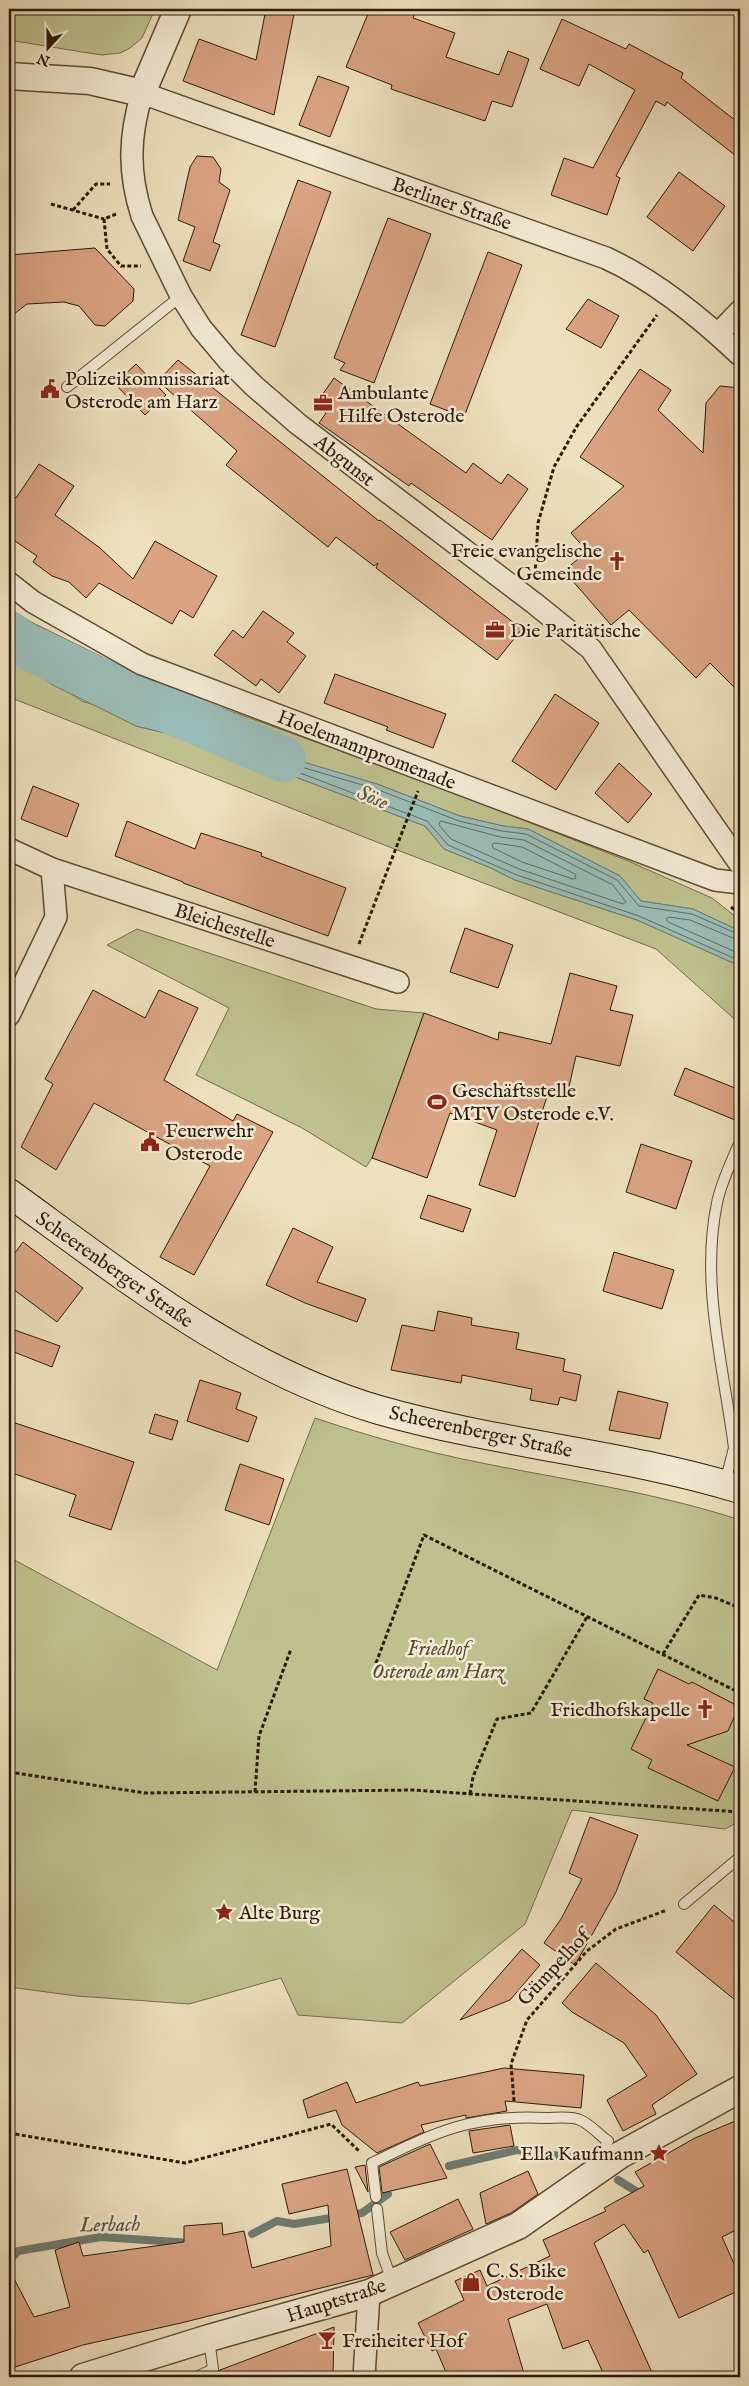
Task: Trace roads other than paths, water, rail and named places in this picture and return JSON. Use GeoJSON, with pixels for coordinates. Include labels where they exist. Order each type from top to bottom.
{"type":"FeatureCollection","features":[{"type":"Feature","properties":{"kind":"main road","name":"Scheerenberger Straße"},"geometry":{"type":"LineString","coordinates":[[9,1194],[202,1330],[286,1376],[377,1409],[479,1435],[628,1460],[732,1486]]}},
{"type":"Feature","properties":{"kind":"street"},"geometry":{"type":"LineString","coordinates":[[9,76],[82,80],[142,93],[178,9]]}},
{"type":"Feature","properties":{"kind":"street","name":"Abgunst"},"geometry":{"type":"LineString","coordinates":[[142,93],[132,136],[136,192],[167,266],[182,296],[212,343],[270,401],[368,479],[534,603],[591,649],[740,864]]}},
{"type":"Feature","properties":{"kind":"street","name":"Berliner Straße"},"geometry":{"type":"LineString","coordinates":[[142,93],[576,246],[629,269],[670,296],[718,334],[740,355]]}},
{"type":"Feature","properties":{"kind":"street"},"geometry":{"type":"LineString","coordinates":[[718,334],[740,311]]}},
{"type":"Feature","properties":{"kind":"street","name":"Hoelemannpromenade"},"geometry":{"type":"LineString","coordinates":[[9,583],[33,602],[142,664],[715,880],[740,883]]}},
{"type":"Feature","properties":{"kind":"street","name":"Bleichestelle"},"geometry":{"type":"LineString","coordinates":[[9,849],[52,868],[398,982]]}},
{"type":"Feature","properties":{"kind":"street"},"geometry":{"type":"LineString","coordinates":[[9,1015],[56,917],[52,868]]}},
{"type":"Feature","properties":{"kind":"street","name":"Hauptstraße"},"geometry":{"type":"LineString","coordinates":[[83,2377],[209,2338],[369,2293],[392,2281],[518,2226],[620,2156],[740,2089]]}},
{"type":"Feature","properties":{"kind":"street"},"geometry":{"type":"LineString","coordinates":[[364,2377],[369,2293]]}},
{"type":"Feature","properties":{"kind":"lane"},"geometry":{"type":"LineString","coordinates":[[67,388],[182,296]]}},
{"type":"Feature","properties":{"kind":"lane"},"geometry":{"type":"LineString","coordinates":[[732,1486],[737,1444],[714,1313],[712,1280],[713,1227],[717,1202],[722,1182],[738,1146]]}},
{"type":"Feature","properties":{"kind":"lane"},"geometry":{"type":"LineString","coordinates":[[684,1904],[740,1857]]}},
{"type":"Feature","properties":{"kind":"lane"},"geometry":{"type":"LineString","coordinates":[[376,2197],[372,2163],[427,2136],[456,2125],[516,2116],[580,2120],[608,2141],[594,2174]]}},
{"type":"Feature","properties":{"kind":"lane"},"geometry":{"type":"LineString","coordinates":[[376,2209],[382,2252],[392,2281]]}},
{"type":"Feature","properties":{"kind":"lane"},"geometry":{"type":"LineString","coordinates":[[197,2377],[213,2369],[209,2338]]}},
{"type":"Feature","properties":{"kind":"water"},"geometry":{"type":"Polygon","coordinates":[[[9,608],[98,664],[116,689],[190,718],[208,731],[237,737],[274,749],[300,761],[377,784],[460,816],[503,826],[528,829],[620,876],[641,901],[693,909],[740,931],[740,966],[637,920],[515,880],[444,849],[425,826],[203,742],[136,726],[51,684],[9,651],[9,608]]]}},
{"type":"Feature","properties":{"kind":"waterway","name":"Söse"},"geometry":{"type":"LineString","coordinates":[[9,634],[24,645],[91,677],[283,759]]}},
{"type":"Feature","properties":{"kind":"waterway","name":"Lerbach"},"geometry":{"type":"LineString","coordinates":[[449,2166],[517,2150],[574,2158]]}},
{"type":"Feature","properties":{"kind":"waterway","name":"Lerbach"},"geometry":{"type":"LineString","coordinates":[[618,2180],[642,2195]]}},
{"type":"Feature","properties":{"kind":"waterway","name":"Lerbach"},"geometry":{"type":"LineString","coordinates":[[252,2234],[277,2221],[294,2224],[362,2213],[388,2194]]}},
{"type":"Feature","properties":{"kind":"waterway","name":"Lerbach"},"geometry":{"type":"LineString","coordinates":[[9,2261],[18,2251],[101,2237],[191,2243]]}},
{"type":"Feature","properties":{"kind":"place","name":"Polizeikommissariat Osterode am Harz"},"geometry":{"type":"Point","coordinates":[50,389]}},
{"type":"Feature","properties":{"kind":"place","name":"Ambulante Hilfe Osterode"},"geometry":{"type":"Point","coordinates":[323,403]}},
{"type":"Feature","properties":{"kind":"place","name":"Freie evangelische Gemeinde"},"geometry":{"type":"Point","coordinates":[617,561]}},
{"type":"Feature","properties":{"kind":"place","name":"Die Paritätische"},"geometry":{"type":"Point","coordinates":[495,630]}},
{"type":"Feature","properties":{"kind":"place","name":"Geschäftsstelle MTV Osterode e.V."},"geometry":{"type":"Point","coordinates":[437,1102]}},
{"type":"Feature","properties":{"kind":"place","name":"Feuerwehr Osterode"},"geometry":{"type":"Point","coordinates":[150,1142]}},
{"type":"Feature","properties":{"kind":"place","name":"Friedhofskapelle"},"geometry":{"type":"Point","coordinates":[705,1709]}},
{"type":"Feature","properties":{"kind":"place","name":"Alte Burg"},"geometry":{"type":"Point","coordinates":[224,1912]}},
{"type":"Feature","properties":{"kind":"place","name":"Ella Kaufmann"},"geometry":{"type":"Point","coordinates":[659,2153]}},
{"type":"Feature","properties":{"kind":"place","name":"C. S. Bike Osterode"},"geometry":{"type":"Point","coordinates":[471,2282]}},
{"type":"Feature","properties":{"kind":"place","name":"Freiheiter Hof"},"geometry":{"type":"Point","coordinates":[327,2340]}},
{"type":"Feature","properties":{"kind":"park label","name":"Friedhof Osterode am Harz"},"geometry":{"type":"Point","coordinates":[438,1660]}}]}
